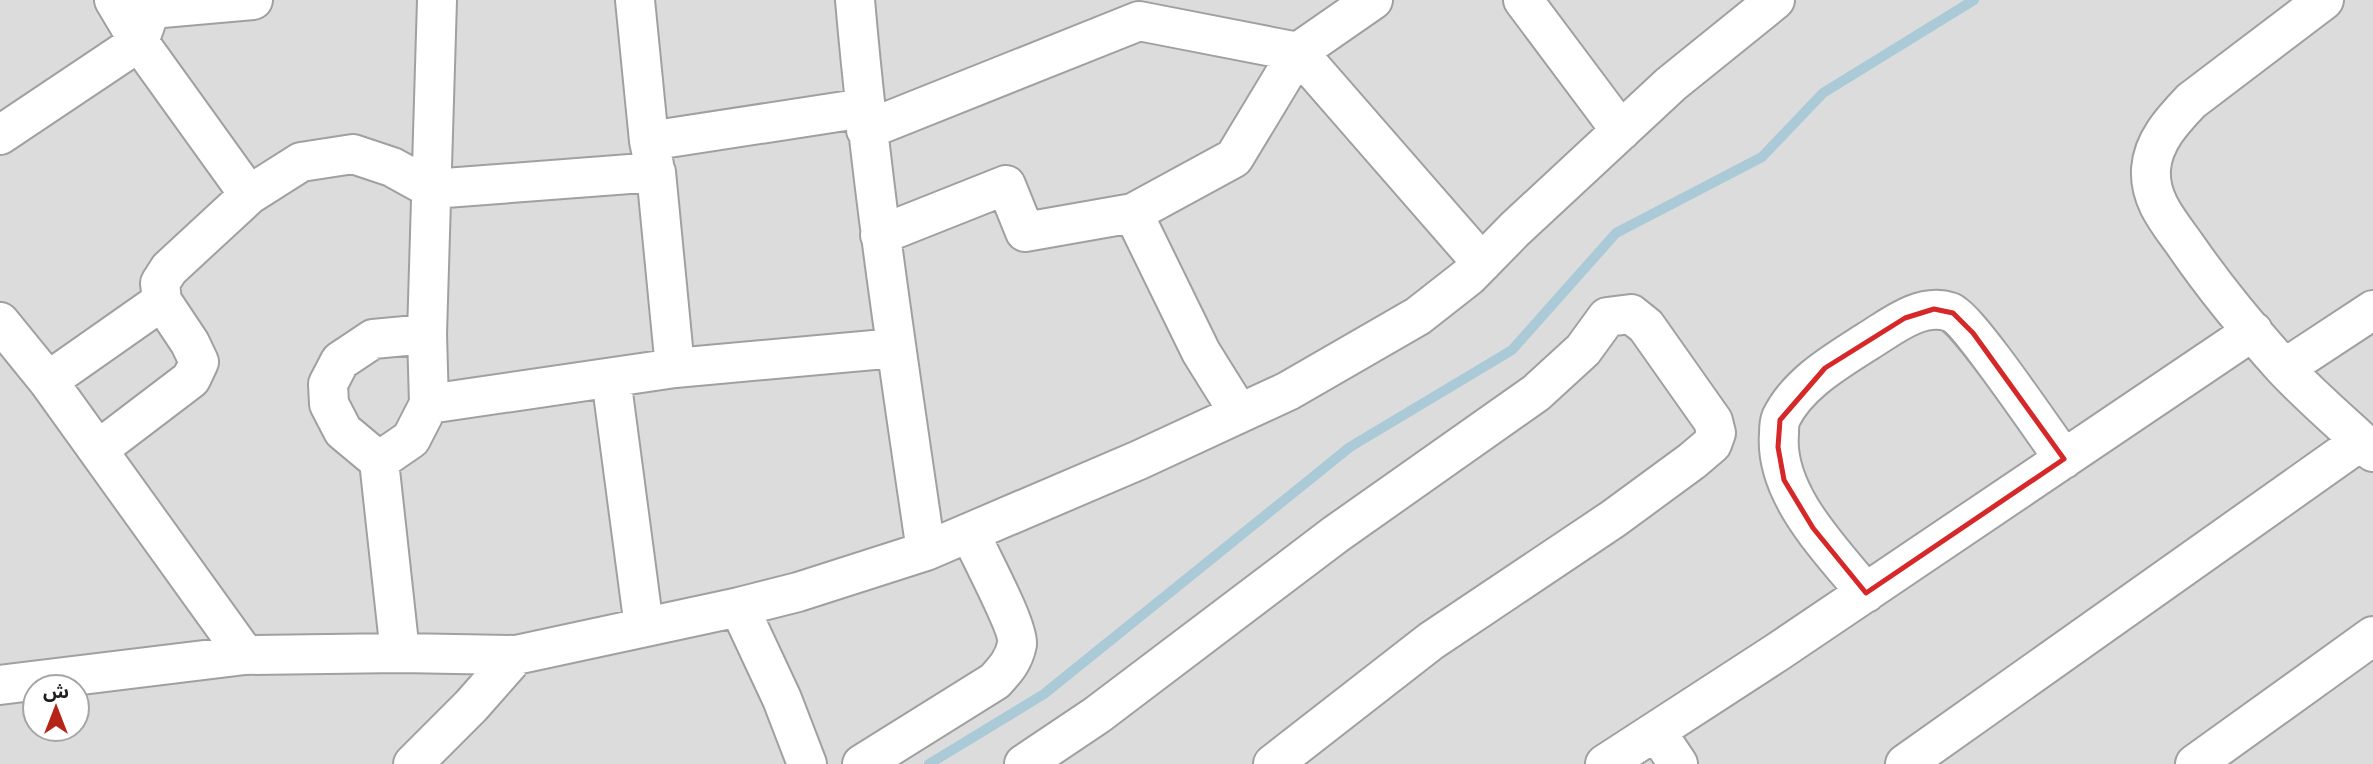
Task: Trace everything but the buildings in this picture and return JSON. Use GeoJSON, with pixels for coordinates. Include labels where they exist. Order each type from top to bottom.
{"type":"FeatureCollection","features":[{"type":"Feature","properties":{"kind":"street"},"geometry":{"type":"LineString","coordinates":[[114,0],[148,17],[249,195]]}},
{"type":"Feature","properties":{"kind":"street"},"geometry":{"type":"LineString","coordinates":[[0,135],[148,17],[253,0]]}},
{"type":"Feature","properties":{"kind":"street"},"geometry":{"type":"LineString","coordinates":[[379,461],[411,439],[429,404],[427,334],[437,0]]}},
{"type":"Feature","properties":{"kind":"street"},"geometry":{"type":"LineString","coordinates":[[635,0],[675,368]]}},
{"type":"Feature","properties":{"kind":"street"},"geometry":{"type":"LineString","coordinates":[[855,0],[865,119],[926,551]]}},
{"type":"Feature","properties":{"kind":"street"},"geometry":{"type":"LineString","coordinates":[[880,235],[1006,186],[1025,232],[1133,214],[1234,158],[1298,52],[1373,0]]}},
{"type":"Feature","properties":{"kind":"street"},"geometry":{"type":"LineString","coordinates":[[1523,0],[1621,131]]}},
{"type":"Feature","properties":{"kind":"street"},"geometry":{"type":"LineString","coordinates":[[0,685],[245,655],[516,655],[739,607],[798,592],[926,551],[1139,460],[1288,391],[1418,316],[1482,263],[1671,84],[1775,0]]}},
{"type":"Feature","properties":{"kind":"street"},"geometry":{"type":"LineString","coordinates":[[1905,764],[2367,446],[2285,368],[2219,293],[2163,214],[2153,194],[2151,169],[2158,144],[2172,121],[2191,101],[2325,0]]}},
{"type":"Feature","properties":{"kind":"street"},"geometry":{"type":"LineString","coordinates":[[99,449],[191,379],[199,362],[190,343],[162,301],[160,283],[169,269],[249,195],[301,162],[353,154],[393,167],[432,188],[652,156],[865,119],[1136,11],[1298,52],[1482,263]]}},
{"type":"Feature","properties":{"kind":"street"},"geometry":{"type":"LineString","coordinates":[[1133,214],[1201,352],[1239,413]]}},
{"type":"Feature","properties":{"kind":"street"},"geometry":{"type":"LineString","coordinates":[[48,381],[162,301]]}},
{"type":"Feature","properties":{"kind":"street"},"geometry":{"type":"LineString","coordinates":[[1866,593],[1808,519],[1784,480],[1778,447],[1780,420],[1794,399],[1825,368],[1905,318],[1934,309],[1953,313],[1973,332],[2064,459]]}},
{"type":"Feature","properties":{"kind":"street"},"geometry":{"type":"LineString","coordinates":[[2285,368],[2373,310]]}},
{"type":"Feature","properties":{"kind":"street"},"geometry":{"type":"LineString","coordinates":[[1024,764],[1097,715],[1336,534],[1536,393],[1583,350],[1607,317],[1631,314],[1647,326],[1713,421],[1716,433],[1712,444],[1623,512],[1431,641],[1273,764]]}},
{"type":"Feature","properties":{"kind":"street"},"geometry":{"type":"LineString","coordinates":[[0,322],[99,449],[245,655]]}},
{"type":"Feature","properties":{"kind":"street"},"geometry":{"type":"LineString","coordinates":[[1605,764],[1866,593],[2253,331]]}},
{"type":"Feature","properties":{"kind":"street"},"geometry":{"type":"LineString","coordinates":[[400,653],[379,461],[343,431],[329,404],[328,384],[340,360],[373,339],[427,334]]}},
{"type":"Feature","properties":{"kind":"street"},"geometry":{"type":"LineString","coordinates":[[429,404],[675,368],[896,348]]}},
{"type":"Feature","properties":{"kind":"street"},"geometry":{"type":"LineString","coordinates":[[611,378],[644,627]]}},
{"type":"Feature","properties":{"kind":"street"},"geometry":{"type":"LineString","coordinates":[[862,764],[995,681],[1012,662],[1018,641],[1011,616],[996,591],[970,533]]}},
{"type":"Feature","properties":{"kind":"street"},"geometry":{"type":"LineString","coordinates":[[739,607],[782,699],[807,764]]}},
{"type":"Feature","properties":{"kind":"street"},"geometry":{"type":"LineString","coordinates":[[2195,764],[2373,636]]}},
{"type":"Feature","properties":{"kind":"street"},"geometry":{"type":"LineString","coordinates":[[435,758],[516,655]]}},
{"type":"Feature","properties":{"kind":"street"},"geometry":{"type":"LineString","coordinates":[[1656,731],[1678,764]]}},
{"type":"Feature","properties":{"kind":"highlighted area"},"geometry":{"type":"Polygon","coordinates":[[[1934,309],[1953,313],[1973,333],[2064,459],[1866,593],[1813,528],[1784,480],[1778,447],[1780,420],[1825,368],[1905,318],[1934,309]]]}},
{"type":"Feature","properties":{"kind":"shaded area"},"geometry":{"type":"Polygon","coordinates":[[[0,0],[2373,0],[2373,764],[0,764],[0,0]]]}},
{"type":"Feature","properties":{"kind":"waterway"},"geometry":{"type":"LineString","coordinates":[[929,764],[1044,694],[1350,447],[1512,350],[1616,233],[1762,157],[1823,93],[1974,0]]}}]}
